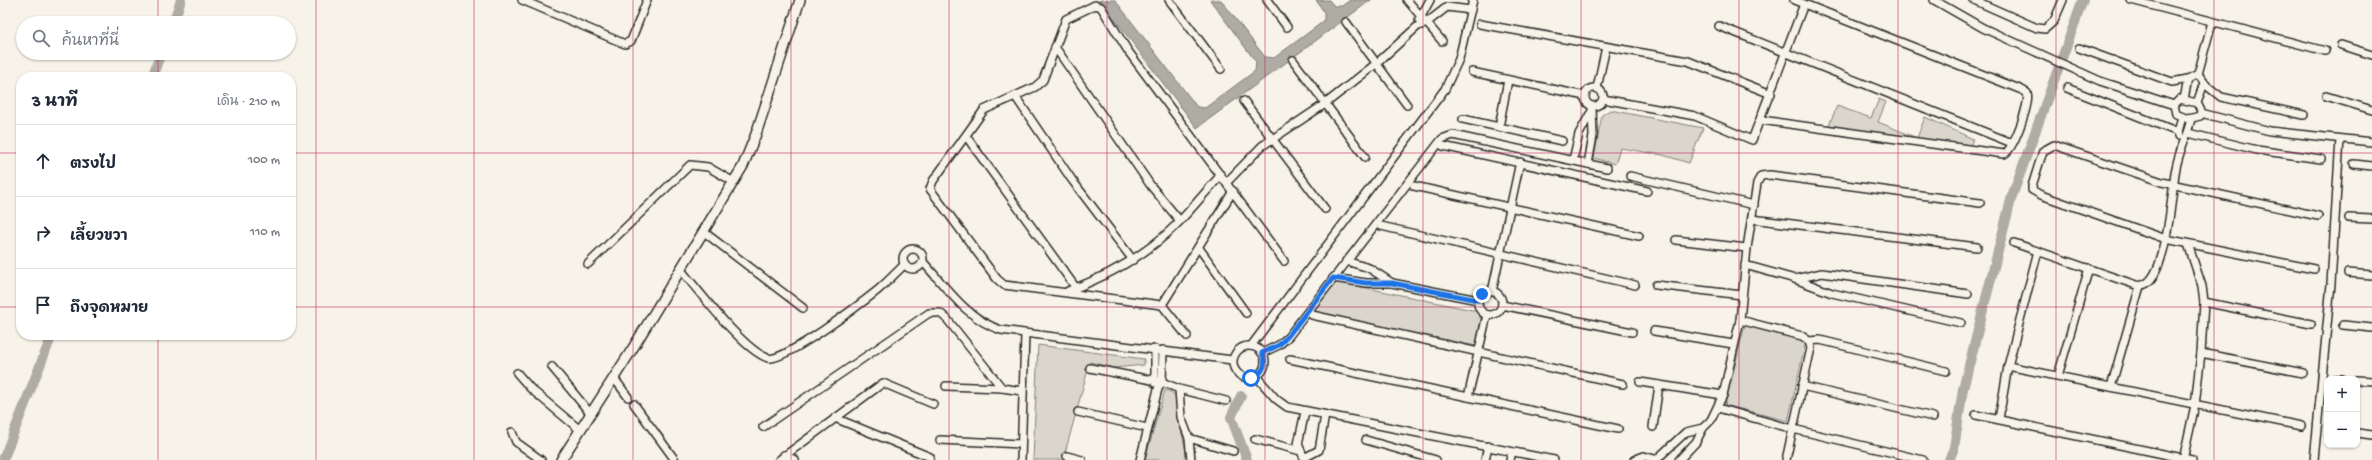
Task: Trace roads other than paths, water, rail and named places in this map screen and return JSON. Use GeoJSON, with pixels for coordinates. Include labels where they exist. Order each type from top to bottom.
{"type":"FeatureCollection","features":[{"type":"Feature","properties":{"kind":"street"},"geometry":{"type":"LineString","coordinates":[[522,0],[625,44],[631,41],[647,0]]}},
{"type":"Feature","properties":{"kind":"street"},"geometry":{"type":"LineString","coordinates":[[561,460],[681,270],[743,166],[756,134],[800,0]]}},
{"type":"Feature","properties":{"kind":"street"},"geometry":{"type":"LineString","coordinates":[[1169,0],[1221,69]]}},
{"type":"Feature","properties":{"kind":"street"},"geometry":{"type":"LineString","coordinates":[[1267,0],[1286,27]]}},
{"type":"Feature","properties":{"kind":"street"},"geometry":{"type":"LineString","coordinates":[[1407,0],[1442,41]]}},
{"type":"Feature","properties":{"kind":"street"},"geometry":{"type":"LineString","coordinates":[[1418,26],[1420,16],[1430,0]]}},
{"type":"Feature","properties":{"kind":"street"},"geometry":{"type":"LineString","coordinates":[[1251,346],[1262,353],[1264,366],[1256,376],[1246,378],[1237,374],[1232,360],[1237,351],[1251,346],[1445,89],[1459,59],[1473,0]]}},
{"type":"Feature","properties":{"kind":"street"},"geometry":{"type":"LineString","coordinates":[[1761,120],[2000,154],[2008,152],[2028,102],[2028,96],[2025,91],[1794,0]]}},
{"type":"Feature","properties":{"kind":"street"},"geometry":{"type":"LineString","coordinates":[[1934,0],[1983,28],[2100,81],[2174,105]]}},
{"type":"Feature","properties":{"kind":"street"},"geometry":{"type":"LineString","coordinates":[[1974,0],[2037,28],[2045,28],[2054,21],[2063,0]]}},
{"type":"Feature","properties":{"kind":"street"},"geometry":{"type":"LineString","coordinates":[[2131,0],[2325,52]]}},
{"type":"Feature","properties":{"kind":"street"},"geometry":{"type":"LineString","coordinates":[[1603,99],[1694,116],[1750,140],[1754,138],[1804,4]]}},
{"type":"Feature","properties":{"kind":"street"},"geometry":{"type":"LineString","coordinates":[[1187,336],[1162,305],[1009,286],[1000,283],[930,189],[933,181],[988,107],[1035,87],[1043,80],[1064,23],[1070,15],[1095,5],[1101,7],[1128,51],[1227,182],[1284,261]]}},
{"type":"Feature","properties":{"kind":"street"},"geometry":{"type":"LineString","coordinates":[[1227,182],[1272,138],[1325,104],[1377,63],[1418,26],[1426,24],[1447,7],[1471,10]]}},
{"type":"Feature","properties":{"kind":"street"},"geometry":{"type":"LineString","coordinates":[[1346,22],[1407,104]]}},
{"type":"Feature","properties":{"kind":"street"},"geometry":{"type":"LineString","coordinates":[[2079,48],[2163,80],[2172,82],[2188,79],[2198,74],[2212,22]]}},
{"type":"Feature","properties":{"kind":"street"},"geometry":{"type":"LineString","coordinates":[[1480,24],[1692,62],[1771,94]]}},
{"type":"Feature","properties":{"kind":"street"},"geometry":{"type":"LineString","coordinates":[[1719,26],[2012,143]]}},
{"type":"Feature","properties":{"kind":"street"},"geometry":{"type":"LineString","coordinates":[[1597,88],[1606,46]]}},
{"type":"Feature","properties":{"kind":"street"},"geometry":{"type":"LineString","coordinates":[[2341,46],[2372,55]]}},
{"type":"Feature","properties":{"kind":"street"},"geometry":{"type":"LineString","coordinates":[[1055,47],[1151,186],[1180,221]]}},
{"type":"Feature","properties":{"kind":"street"},"geometry":{"type":"LineString","coordinates":[[1293,60],[1365,157]]}},
{"type":"Feature","properties":{"kind":"street"},"geometry":{"type":"LineString","coordinates":[[1472,72],[1585,96]]}},
{"type":"Feature","properties":{"kind":"street"},"geometry":{"type":"LineString","coordinates":[[2198,74],[2204,83],[2221,97],[2304,115]]}},
{"type":"Feature","properties":{"kind":"street"},"geometry":{"type":"LineString","coordinates":[[2184,98],[2188,79]]}},
{"type":"Feature","properties":{"kind":"street"},"geometry":{"type":"LineString","coordinates":[[1499,127],[1508,80]]}},
{"type":"Feature","properties":{"kind":"street"},"geometry":{"type":"LineString","coordinates":[[2201,113],[2197,102],[2204,83]]}},
{"type":"Feature","properties":{"kind":"street"},"geometry":{"type":"LineString","coordinates":[[1588,164],[1593,136],[1591,110],[1586,103],[1585,96],[1588,90],[1597,88]]}},
{"type":"Feature","properties":{"kind":"street"},"geometry":{"type":"LineString","coordinates":[[1573,160],[1579,134],[1591,110],[1600,104],[1603,99],[1602,92],[1597,88]]}},
{"type":"Feature","properties":{"kind":"street"},"geometry":{"type":"LineString","coordinates":[[2067,88],[2178,132]]}},
{"type":"Feature","properties":{"kind":"street"},"geometry":{"type":"LineString","coordinates":[[1015,96],[1072,180],[1133,260]]}},
{"type":"Feature","properties":{"kind":"street"},"geometry":{"type":"LineString","coordinates":[[2326,96],[2372,110]]}},
{"type":"Feature","properties":{"kind":"street"},"geometry":{"type":"LineString","coordinates":[[2174,105],[2180,99],[2184,98],[2197,102]]}},
{"type":"Feature","properties":{"kind":"street"},"geometry":{"type":"LineString","coordinates":[[1244,101],[1325,209]]}},
{"type":"Feature","properties":{"kind":"street"},"geometry":{"type":"LineString","coordinates":[[2174,105],[2174,110],[2182,117],[2191,119],[2196,118],[2201,113]]}},
{"type":"Feature","properties":{"kind":"street"},"geometry":{"type":"LineString","coordinates":[[2201,113],[2270,131],[2372,142]]}},
{"type":"Feature","properties":{"kind":"street"},"geometry":{"type":"LineString","coordinates":[[2182,117],[2178,132],[2182,141]]}},
{"type":"Feature","properties":{"kind":"street"},"geometry":{"type":"LineString","coordinates":[[1464,119],[1562,141]]}},
{"type":"Feature","properties":{"kind":"street"},"geometry":{"type":"LineString","coordinates":[[2014,243],[2140,286],[2151,281],[2157,272],[2166,239],[2173,184],[2182,141],[2188,133],[2191,119]]}},
{"type":"Feature","properties":{"kind":"street"},"geometry":{"type":"LineString","coordinates":[[2188,133],[2257,150],[2321,159]]}},
{"type":"Feature","properties":{"kind":"street"},"geometry":{"type":"LineString","coordinates":[[966,136],[1076,288]]}},
{"type":"Feature","properties":{"kind":"street"},"geometry":{"type":"LineString","coordinates":[[1262,353],[1279,345],[1288,336],[1436,146],[1447,137],[1462,137],[1608,168]]}},
{"type":"Feature","properties":{"kind":"street"},"geometry":{"type":"LineString","coordinates":[[2314,460],[2331,284],[2340,139]]}},
{"type":"Feature","properties":{"kind":"street"},"geometry":{"type":"LineString","coordinates":[[2314,269],[2166,239],[2041,195],[2032,190],[2032,186],[2043,151],[2054,145],[2173,184],[2318,216]]}},
{"type":"Feature","properties":{"kind":"street"},"geometry":{"type":"LineString","coordinates":[[1443,146],[1647,191]]}},
{"type":"Feature","properties":{"kind":"street"},"geometry":{"type":"LineString","coordinates":[[1492,292],[1520,162]]}},
{"type":"Feature","properties":{"kind":"street"},"geometry":{"type":"LineString","coordinates":[[2354,164],[2372,166]]}},
{"type":"Feature","properties":{"kind":"street"},"geometry":{"type":"LineString","coordinates":[[588,264],[690,165],[708,167],[734,182]]}},
{"type":"Feature","properties":{"kind":"street"},"geometry":{"type":"LineString","coordinates":[[1066,292],[1107,275],[1133,260],[1180,221],[1221,175]]}},
{"type":"Feature","properties":{"kind":"street"},"geometry":{"type":"LineString","coordinates":[[1679,460],[1696,442],[1703,428],[1718,408],[1723,395],[1733,344],[1740,320],[1747,248],[1757,183],[1761,176],[1770,175],[1980,203]]}},
{"type":"Feature","properties":{"kind":"street"},"geometry":{"type":"LineString","coordinates":[[1630,176],[1754,205]]}},
{"type":"Feature","properties":{"kind":"street"},"geometry":{"type":"LineString","coordinates":[[1414,186],[1639,236]]}},
{"type":"Feature","properties":{"kind":"street"},"geometry":{"type":"LineString","coordinates":[[1162,305],[1199,248],[1233,191]]}},
{"type":"Feature","properties":{"kind":"street"},"geometry":{"type":"LineString","coordinates":[[2349,218],[2372,219]]}},
{"type":"Feature","properties":{"kind":"street"},"geometry":{"type":"LineString","coordinates":[[1752,219],[1977,247]]}},
{"type":"Feature","properties":{"kind":"street"},"geometry":{"type":"LineString","coordinates":[[1382,226],[1635,285]]}},
{"type":"Feature","properties":{"kind":"street"},"geometry":{"type":"LineString","coordinates":[[704,232],[803,308]]}},
{"type":"Feature","properties":{"kind":"street"},"geometry":{"type":"LineString","coordinates":[[1676,240],[1747,248]]}},
{"type":"Feature","properties":{"kind":"street"},"geometry":{"type":"LineString","coordinates":[[2184,459],[2195,405],[2201,353],[2204,302],[2202,286],[2188,244]]}},
{"type":"Feature","properties":{"kind":"street"},"geometry":{"type":"LineString","coordinates":[[1199,248],[1246,313]]}},
{"type":"Feature","properties":{"kind":"street"},"geometry":{"type":"LineString","coordinates":[[904,265],[903,256],[907,251],[913,249],[921,253],[923,262],[975,318],[990,327],[1025,334],[1163,350],[1232,360]]}},
{"type":"Feature","properties":{"kind":"street"},"geometry":{"type":"LineString","coordinates":[[1999,419],[2008,366],[2038,251]]}},
{"type":"Feature","properties":{"kind":"street"},"geometry":{"type":"LineString","coordinates":[[1346,261],[1369,268],[1392,283]]}},
{"type":"Feature","properties":{"kind":"street"},"geometry":{"type":"LineString","coordinates":[[904,265],[915,270],[923,262]]}},
{"type":"Feature","properties":{"kind":"street"},"geometry":{"type":"LineString","coordinates":[[681,270],[742,340],[755,351],[768,358],[774,359],[791,351],[857,307],[904,265]]}},
{"type":"Feature","properties":{"kind":"street"},"geometry":{"type":"LineString","coordinates":[[1745,265],[1795,279],[1832,292],[1961,323]]}},
{"type":"Feature","properties":{"kind":"street"},"geometry":{"type":"LineString","coordinates":[[2058,376],[2089,268]]}},
{"type":"Feature","properties":{"kind":"street"},"geometry":{"type":"LineString","coordinates":[[1795,279],[1822,273],[1968,294]]}},
{"type":"Feature","properties":{"kind":"street"},"geometry":{"type":"LineString","coordinates":[[2348,273],[2372,275]]}},
{"type":"Feature","properties":{"kind":"street"},"geometry":{"type":"LineString","coordinates":[[1333,278],[1366,283],[1392,283],[1478,300]]}},
{"type":"Feature","properties":{"kind":"street"},"geometry":{"type":"LineString","coordinates":[[1656,285],[1742,294]]}},
{"type":"Feature","properties":{"kind":"street"},"geometry":{"type":"LineString","coordinates":[[2111,387],[2140,286]]}},
{"type":"Feature","properties":{"kind":"street"},"geometry":{"type":"LineString","coordinates":[[1492,292],[1500,297],[1502,305],[1495,314],[1487,315],[1480,311],[1478,300],[1482,294],[1492,292]]}},
{"type":"Feature","properties":{"kind":"street"},"geometry":{"type":"LineString","coordinates":[[2204,302],[2311,324]]}},
{"type":"Feature","properties":{"kind":"street"},"geometry":{"type":"LineString","coordinates":[[1502,305],[1632,332]]}},
{"type":"Feature","properties":{"kind":"street"},"geometry":{"type":"LineString","coordinates":[[763,427],[929,313],[935,312],[947,319],[1002,388]]}},
{"type":"Feature","properties":{"kind":"street"},"geometry":{"type":"LineString","coordinates":[[1312,315],[1623,384]]}},
{"type":"Feature","properties":{"kind":"street"},"geometry":{"type":"LineString","coordinates":[[1468,397],[1487,315]]}},
{"type":"Feature","properties":{"kind":"street"},"geometry":{"type":"LineString","coordinates":[[1740,320],[1802,336],[1809,341],[1811,348],[1786,460]]}},
{"type":"Feature","properties":{"kind":"street"},"geometry":{"type":"LineString","coordinates":[[2343,325],[2372,328]]}},
{"type":"Feature","properties":{"kind":"street"},"geometry":{"type":"LineString","coordinates":[[1654,331],[1733,344]]}},
{"type":"Feature","properties":{"kind":"street"},"geometry":{"type":"LineString","coordinates":[[1021,460],[1025,334]]}},
{"type":"Feature","properties":{"kind":"street"},"geometry":{"type":"LineString","coordinates":[[1809,341],[1820,340],[1946,371]]}},
{"type":"Feature","properties":{"kind":"street"},"geometry":{"type":"LineString","coordinates":[[1155,349],[1154,380],[1158,389]]}},
{"type":"Feature","properties":{"kind":"street"},"geometry":{"type":"LineString","coordinates":[[1140,460],[1158,389],[1162,382],[1163,350]]}},
{"type":"Feature","properties":{"kind":"street"},"geometry":{"type":"LineString","coordinates":[[2201,353],[2303,373]]}},
{"type":"Feature","properties":{"kind":"street"},"geometry":{"type":"LineString","coordinates":[[1290,359],[1618,430]]}},
{"type":"Feature","properties":{"kind":"street"},"geometry":{"type":"LineString","coordinates":[[2008,366],[2301,426]]}},
{"type":"Feature","properties":{"kind":"street"},"geometry":{"type":"LineString","coordinates":[[552,368],[590,413]]}},
{"type":"Feature","properties":{"kind":"street"},"geometry":{"type":"LineString","coordinates":[[1090,368],[1154,380],[1180,389],[1226,401]]}},
{"type":"Feature","properties":{"kind":"street"},"geometry":{"type":"LineString","coordinates":[[517,373],[532,389],[580,430]]}},
{"type":"Feature","properties":{"kind":"street"},"geometry":{"type":"LineString","coordinates":[[1256,376],[1276,399],[1287,407],[1305,412],[1488,446],[1554,460]]}},
{"type":"Feature","properties":{"kind":"street"},"geometry":{"type":"LineString","coordinates":[[614,378],[628,397]]}},
{"type":"Feature","properties":{"kind":"street"},"geometry":{"type":"LineString","coordinates":[[2360,380],[2372,381]]}},
{"type":"Feature","properties":{"kind":"street"},"geometry":{"type":"LineString","coordinates":[[1640,382],[1723,395]]}},
{"type":"Feature","properties":{"kind":"street"},"geometry":{"type":"LineString","coordinates":[[781,458],[883,384],[933,404]]}},
{"type":"Feature","properties":{"kind":"street"},"geometry":{"type":"LineString","coordinates":[[1653,427],[1659,385]]}},
{"type":"Feature","properties":{"kind":"street"},"geometry":{"type":"LineString","coordinates":[[946,386],[1002,388],[1022,391]]}},
{"type":"Feature","properties":{"kind":"street"},"geometry":{"type":"LineString","coordinates":[[1802,386],[1933,417]]}},
{"type":"Feature","properties":{"kind":"street"},"geometry":{"type":"LineString","coordinates":[[1180,389],[1181,417],[1188,438],[1191,460]]}},
{"type":"Feature","properties":{"kind":"street"},"geometry":{"type":"LineString","coordinates":[[634,404],[675,460]]}},
{"type":"Feature","properties":{"kind":"street"},"geometry":{"type":"LineString","coordinates":[[1718,408],[1793,429],[1923,460]]}},
{"type":"Feature","properties":{"kind":"street"},"geometry":{"type":"LineString","coordinates":[[1078,412],[1147,428]]}},
{"type":"Feature","properties":{"kind":"street"},"geometry":{"type":"LineString","coordinates":[[1305,412],[1298,444],[1304,459],[1319,450],[1326,416]]}},
{"type":"Feature","properties":{"kind":"street"},"geometry":{"type":"LineString","coordinates":[[1976,415],[2192,460]]}},
{"type":"Feature","properties":{"kind":"street"},"geometry":{"type":"LineString","coordinates":[[835,418],[930,457]]}},
{"type":"Feature","properties":{"kind":"street"},"geometry":{"type":"LineString","coordinates":[[1634,460],[1644,456],[1658,459],[1686,432],[1703,428]]}},
{"type":"Feature","properties":{"kind":"street"},"geometry":{"type":"LineString","coordinates":[[512,432],[516,442],[541,460]]}},
{"type":"Feature","properties":{"kind":"street"},"geometry":{"type":"LineString","coordinates":[[2360,433],[2372,435]]}},
{"type":"Feature","properties":{"kind":"street"},"geometry":{"type":"LineString","coordinates":[[1188,438],[1233,451]]}},
{"type":"Feature","properties":{"kind":"street"},"geometry":{"type":"LineString","coordinates":[[1255,439],[1301,451]]}},
{"type":"Feature","properties":{"kind":"street"},"geometry":{"type":"LineString","coordinates":[[940,440],[1021,444]]}},
{"type":"Feature","properties":{"kind":"street"},"geometry":{"type":"LineString","coordinates":[[1366,440],[1436,460]]}},
{"type":"Feature","properties":{"kind":"street"},"geometry":{"type":"LineString","coordinates":[[1485,460],[1488,446]]}},
{"type":"Feature","properties":{"kind":"street"},"geometry":{"type":"LineString","coordinates":[[1510,460],[1512,452]]}},
{"type":"Feature","properties":{"kind":"street"},"geometry":{"type":"LineString","coordinates":[[1067,456],[1082,460]]}},
{"type":"Feature","properties":{"kind":"street"},"geometry":{"type":"LineString","coordinates":[[781,458],[795,460]]}},
{"type":"Feature","properties":{"kind":"waterway"},"geometry":{"type":"LineString","coordinates":[[175,16],[181,0]]}},
{"type":"Feature","properties":{"kind":"waterway"},"geometry":{"type":"LineString","coordinates":[[1949,460],[1954,448],[1963,389],[2012,196],[2083,0]]}},
{"type":"Feature","properties":{"kind":"waterway"},"geometry":{"type":"LineString","coordinates":[[154,72],[158,60]]}},
{"type":"Feature","properties":{"kind":"waterway"},"geometry":{"type":"LineString","coordinates":[[3,460],[50,340]]}},
{"type":"Feature","properties":{"kind":"waterway"},"geometry":{"type":"LineString","coordinates":[[1241,396],[1231,417],[1247,460]]}}]}
